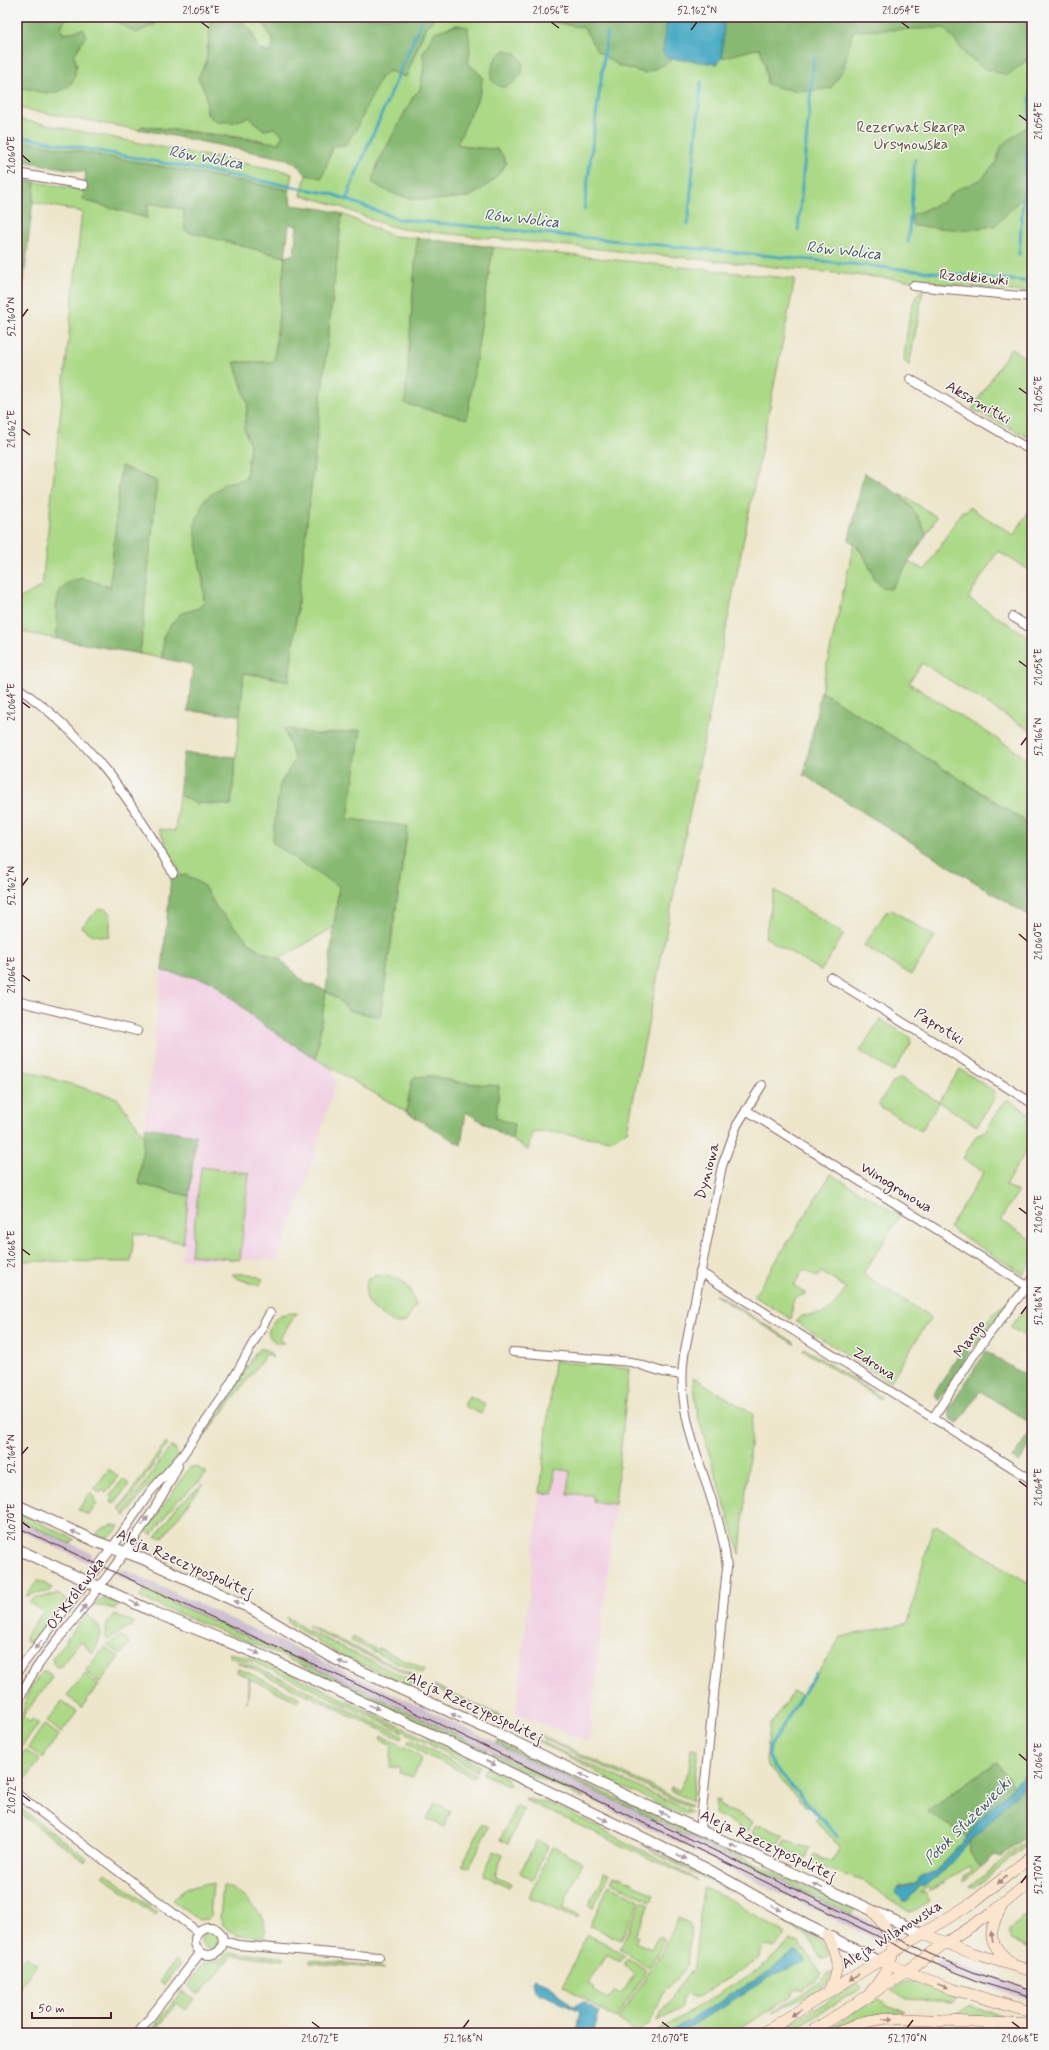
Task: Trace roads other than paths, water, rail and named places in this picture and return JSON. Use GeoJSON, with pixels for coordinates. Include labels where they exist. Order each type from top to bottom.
{"type":"FeatureCollection","features":[{"type":"Feature","properties":{"kind":"main road","name":"Aleja Wilanowska"},"geometry":{"type":"LineString","coordinates":[[763,2033],[828,1993],[884,1963],[892,1953],[975,1901],[1032,1856]]}},
{"type":"Feature","properties":{"kind":"main road"},"geometry":{"type":"LineString","coordinates":[[810,2033],[906,1972],[945,1943],[1004,1903],[1032,1880]]}},
{"type":"Feature","properties":{"kind":"main road"},"geometry":{"type":"LineString","coordinates":[[1004,1903],[993,1924],[991,1937],[998,1951],[1014,1966]]}},
{"type":"Feature","properties":{"kind":"main road"},"geometry":{"type":"LineString","coordinates":[[873,1911],[889,1933],[892,1943],[892,1953]]}},
{"type":"Feature","properties":{"kind":"main road"},"geometry":{"type":"LineString","coordinates":[[923,1934],[945,1943],[1032,1971]]}},
{"type":"Feature","properties":{"kind":"main road"},"geometry":{"type":"LineString","coordinates":[[827,1936],[835,1951],[838,1964],[835,1978],[828,1993]]}},
{"type":"Feature","properties":{"kind":"main road"},"geometry":{"type":"LineString","coordinates":[[865,1998],[884,1976],[884,1963],[966,1994],[1032,2012]]}},
{"type":"Feature","properties":{"kind":"main road"},"geometry":{"type":"LineString","coordinates":[[837,2033],[864,2022],[886,2018],[1032,2025]]}},
{"type":"Feature","properties":{"kind":"street"},"geometry":{"type":"LineString","coordinates":[[17,173],[84,185]]}},
{"type":"Feature","properties":{"kind":"street","name":"Rzodkiewki"},"geometry":{"type":"LineString","coordinates":[[913,286],[1032,297]]}},
{"type":"Feature","properties":{"kind":"street","name":"Aksamitki"},"geometry":{"type":"LineString","coordinates":[[910,379],[1032,451]]}},
{"type":"Feature","properties":{"kind":"street"},"geometry":{"type":"LineString","coordinates":[[1012,617],[1032,630]]}},
{"type":"Feature","properties":{"kind":"street"},"geometry":{"type":"LineString","coordinates":[[17,687],[84,744],[107,769],[147,827],[173,873]]}},
{"type":"Feature","properties":{"kind":"street","name":"Paprotki"},"geometry":{"type":"LineString","coordinates":[[830,977],[1032,1103]]}},
{"type":"Feature","properties":{"kind":"street"},"geometry":{"type":"LineString","coordinates":[[17,1001],[137,1031]]}},
{"type":"Feature","properties":{"kind":"street","name":"Dyniowa"},"geometry":{"type":"LineString","coordinates":[[700,1830],[727,1568],[721,1531],[696,1454],[685,1410],[682,1375],[700,1272],[722,1166],[737,1125],[762,1084]]}},
{"type":"Feature","properties":{"kind":"street","name":"Winogronowa"},"geometry":{"type":"LineString","coordinates":[[746,1110],[1031,1285]]}},
{"type":"Feature","properties":{"kind":"street","name":"Zdrowa"},"geometry":{"type":"LineString","coordinates":[[700,1272],[1032,1480]]}},
{"type":"Feature","properties":{"kind":"street","name":"Mango"},"geometry":{"type":"LineString","coordinates":[[933,1418],[979,1347],[1031,1285]]}},
{"type":"Feature","properties":{"kind":"street","name":"Oś Królewska"},"geometry":{"type":"LineString","coordinates":[[17,1672],[112,1548],[150,1492],[182,1456],[224,1395],[270,1314]]}},
{"type":"Feature","properties":{"kind":"street"},"geometry":{"type":"LineString","coordinates":[[514,1352],[631,1362],[663,1372],[682,1375]]}},
{"type":"Feature","properties":{"kind":"street","name":"Oś Królewska"},"geometry":{"type":"LineString","coordinates":[[17,1707],[20,1696],[27,1682],[100,1587],[160,1500],[182,1456]]}},
{"type":"Feature","properties":{"kind":"street","name":"Aleja Rzeczypospolitej"},"geometry":{"type":"LineString","coordinates":[[17,1505],[256,1612],[337,1660],[492,1731],[923,1934]]}},
{"type":"Feature","properties":{"kind":"street"},"geometry":{"type":"LineString","coordinates":[[17,1549],[161,1615],[268,1658],[430,1734],[713,1872],[827,1936],[884,1963]]}},
{"type":"Feature","properties":{"kind":"street"},"geometry":{"type":"LineString","coordinates":[[17,1794],[198,1932]]}},
{"type":"Feature","properties":{"kind":"street"},"geometry":{"type":"LineString","coordinates":[[207,1926],[220,1932],[224,1942],[219,1950],[210,1955],[201,1952],[195,1942],[198,1932],[207,1926]]}},
{"type":"Feature","properties":{"kind":"street"},"geometry":{"type":"LineString","coordinates":[[224,1942],[238,1945],[379,1957]]}},
{"type":"Feature","properties":{"kind":"street"},"geometry":{"type":"LineString","coordinates":[[138,2033],[201,1952]]}},
{"type":"Feature","properties":{"kind":"water"},"geometry":{"type":"Polygon","coordinates":[[[667,17],[724,22],[722,58],[716,64],[667,58],[663,52],[667,17]]]}},
{"type":"Feature","properties":{"kind":"water"},"geometry":{"type":"Polygon","coordinates":[[[1032,1768],[1032,1777],[938,1876],[924,1887],[921,1885],[907,1901],[903,1901],[896,1893],[897,1889],[919,1882],[918,1879],[934,1872],[967,1838],[977,1822],[1032,1768]]]}},
{"type":"Feature","properties":{"kind":"water"},"geometry":{"type":"Polygon","coordinates":[[[795,1950],[799,1951],[805,1960],[803,1963],[773,1975],[680,2033],[668,2033],[770,1971],[795,1950]]]}},
{"type":"Feature","properties":{"kind":"water"},"geometry":{"type":"Polygon","coordinates":[[[534,1979],[548,1984],[572,2005],[584,2002],[599,2011],[592,2033],[577,2033],[580,2015],[579,2010],[538,1993],[534,1989],[532,1982],[534,1979]]]}},
{"type":"Feature","properties":{"kind":"waterway"},"geometry":{"type":"LineString","coordinates":[[347,200],[350,188],[422,20]]}},
{"type":"Feature","properties":{"kind":"waterway"},"geometry":{"type":"LineString","coordinates":[[584,209],[607,33]]}},
{"type":"Feature","properties":{"kind":"waterway"},"geometry":{"type":"LineString","coordinates":[[798,230],[814,57]]}},
{"type":"Feature","properties":{"kind":"waterway"},"geometry":{"type":"LineString","coordinates":[[688,224],[701,82]]}},
{"type":"Feature","properties":{"kind":"waterway"},"geometry":{"type":"LineString","coordinates":[[1019,255],[1031,92]]}},
{"type":"Feature","properties":{"kind":"waterway","name":"Rów Wolica"},"geometry":{"type":"LineString","coordinates":[[17,136],[332,194],[398,219],[1032,282]]}},
{"type":"Feature","properties":{"kind":"waterway"},"geometry":{"type":"LineString","coordinates":[[908,243],[915,160]]}},
{"type":"Feature","properties":{"kind":"waterway"},"geometry":{"type":"LineString","coordinates":[[816,1673],[770,1746],[769,1757],[774,1767],[838,1837]]}},
{"type":"Feature","properties":{"kind":"tram line"},"geometry":{"type":"LineString","coordinates":[[17,1527],[354,1683],[931,1962],[980,1982],[1032,1998]]}},
{"type":"Feature","properties":{"kind":"tram line"},"geometry":{"type":"LineString","coordinates":[[653,1821],[930,1954],[973,1972],[1032,1991]]}},
{"type":"Feature","properties":{"kind":"park label","name":"Rezerwat Skarpa Ursynowska"},"geometry":{"type":"Point","coordinates":[911,136]}},
{"type":"Feature","properties":{"kind":"water label","name":"Potok Służewiecki"},"geometry":{"type":"Point","coordinates":[968,1821]}}]}
